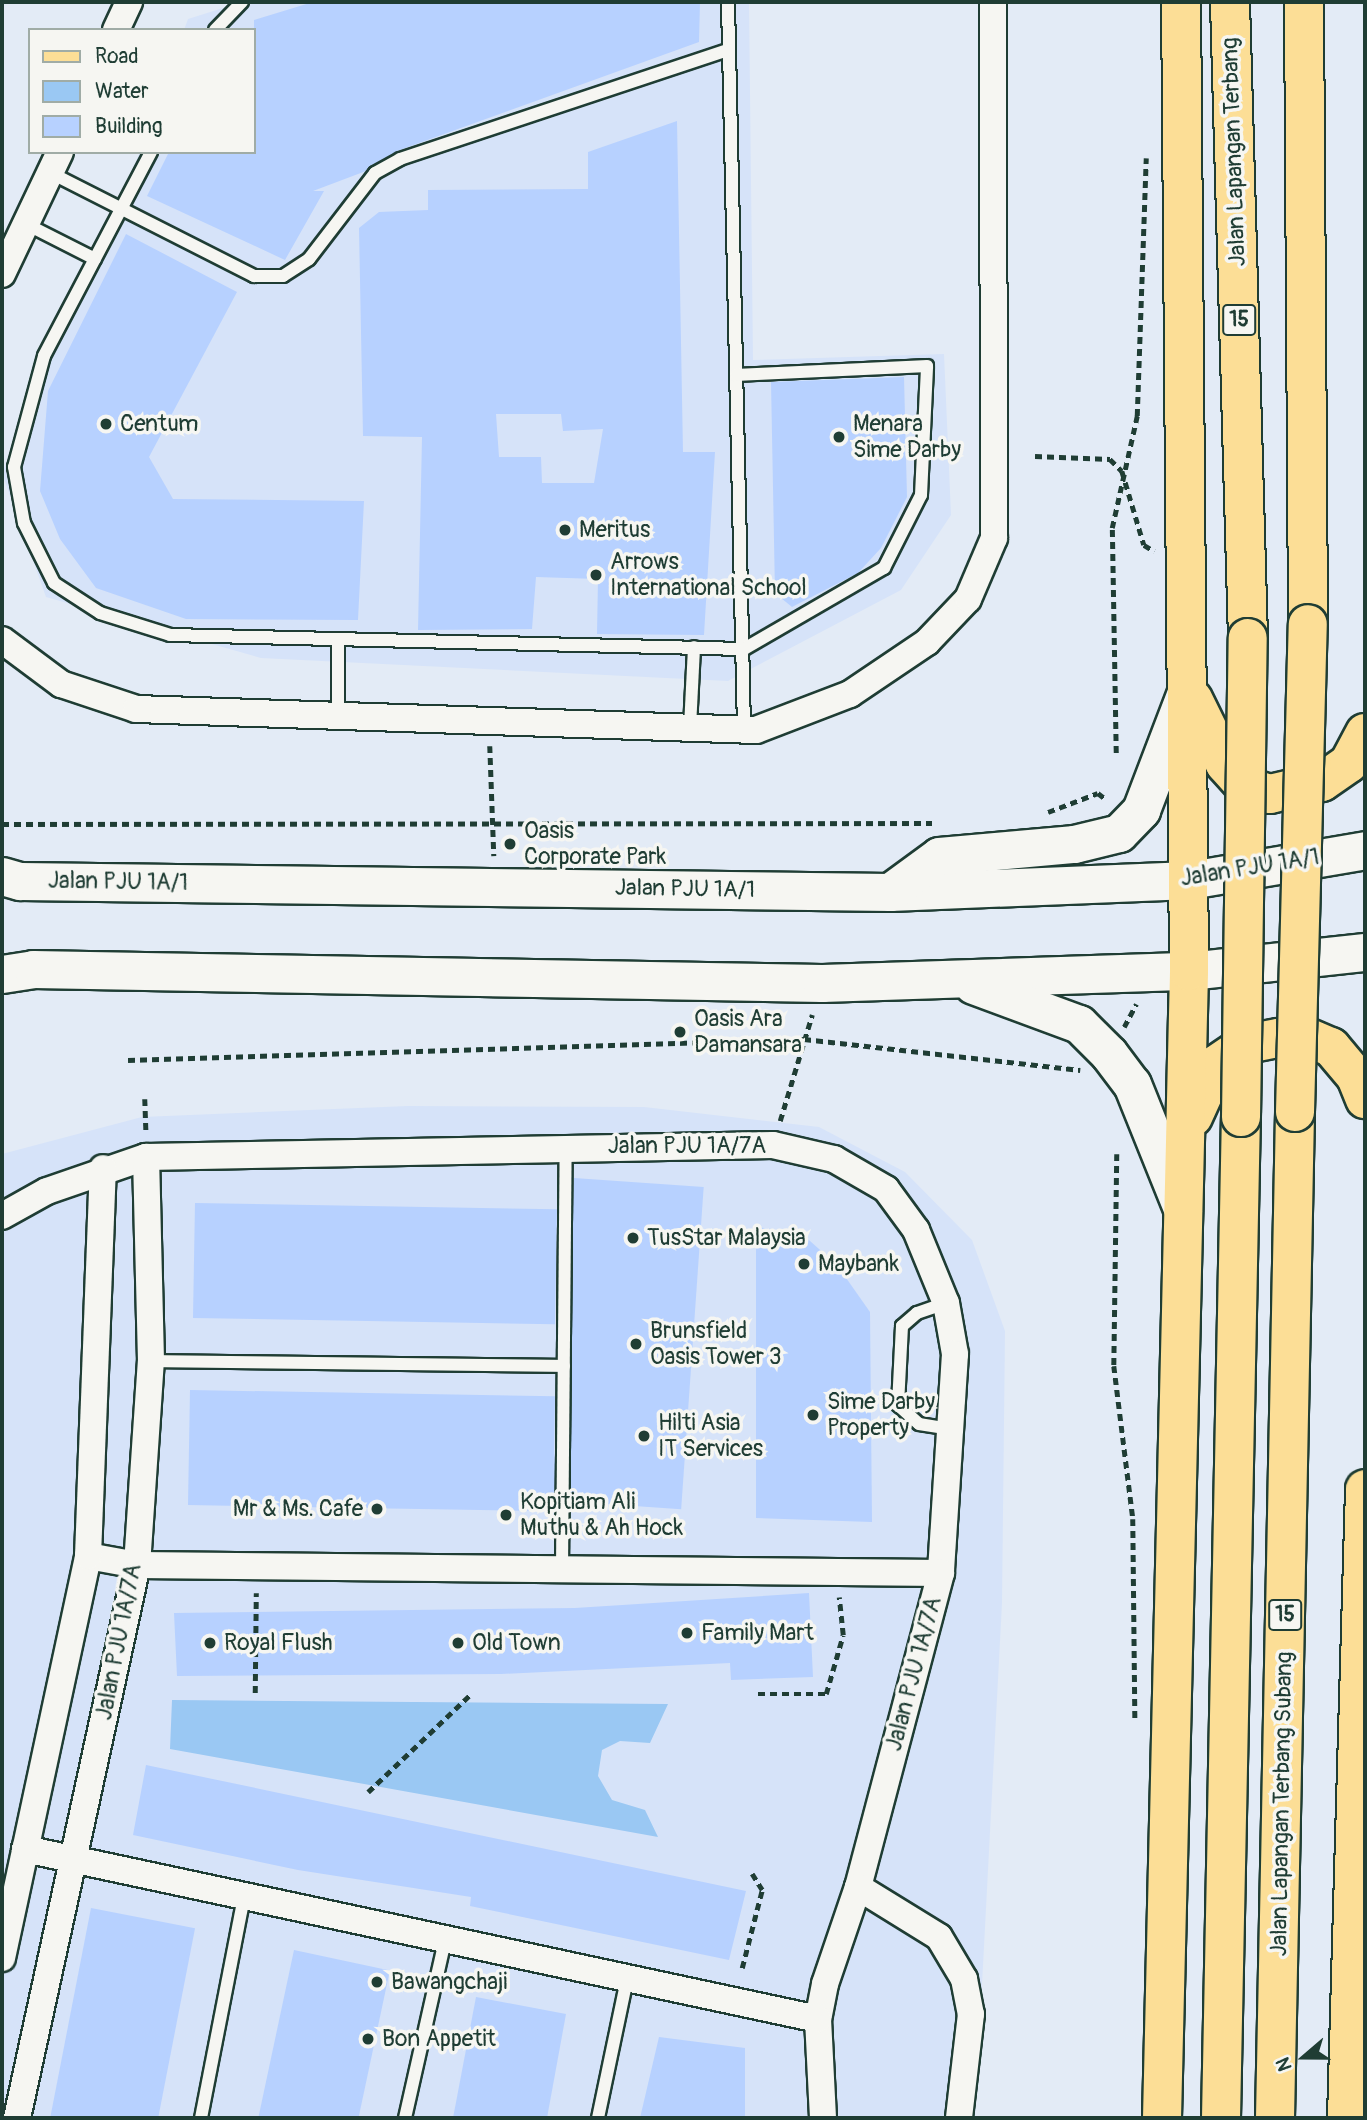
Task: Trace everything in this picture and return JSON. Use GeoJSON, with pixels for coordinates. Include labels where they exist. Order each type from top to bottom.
{"type":"FeatureCollection","features":[{"type":"Feature","properties":{"kind":"main road"},"geometry":{"type":"LineString","coordinates":[[1162,2118],[1185,1143],[1172,971],[1189,880],[1181,2]]}},
{"type":"Feature","properties":{"kind":"main road","name":"Jalan Lapangan Terbang"},"geometry":{"type":"LineString","coordinates":[[1221,2118],[1248,638],[1230,2]]}},
{"type":"Feature","properties":{"kind":"main road","name":"Jalan Lapangan Terbang Subang"},"geometry":{"type":"LineString","coordinates":[[1275,2118],[1295,1112],[1308,624],[1304,2]]}},
{"type":"Feature","properties":{"kind":"main road"},"geometry":{"type":"LineString","coordinates":[[1188,687],[1225,764],[1245,786],[1270,794],[1322,782],[1349,763],[1365,733]]}},
{"type":"Feature","properties":{"kind":"main road"},"geometry":{"type":"LineString","coordinates":[[890,892],[939,856],[1074,844],[1119,833],[1141,810],[1188,687]]}},
{"type":"Feature","properties":{"kind":"main road","name":"Jalan PJU 1A/1"},"geometry":{"type":"LineString","coordinates":[[2,876],[20,881],[890,892],[1189,880],[1365,850]]}},
{"type":"Feature","properties":{"kind":"main road"},"geometry":{"type":"LineString","coordinates":[[2,974],[33,969],[822,983],[1172,971],[1365,952]]}},
{"type":"Feature","properties":{"kind":"main road"},"geometry":{"type":"LineString","coordinates":[[953,978],[1079,1024],[1109,1054],[1132,1084],[1183,1212]]}},
{"type":"Feature","properties":{"kind":"main road"},"geometry":{"type":"LineString","coordinates":[[1185,1143],[1217,1064],[1247,1044],[1307,1037],[1331,1047],[1356,1077],[1365,1099]]}},
{"type":"Feature","properties":{"kind":"main road"},"geometry":{"type":"LineString","coordinates":[[1347,2118],[1365,1489]]}},
{"type":"Feature","properties":{"kind":"street"},"geometry":{"type":"LineString","coordinates":[[117,28],[129,2]]}},
{"type":"Feature","properties":{"kind":"street"},"geometry":{"type":"LineString","coordinates":[[2,640],[61,684],[136,709],[744,730],[850,694],[927,642],[968,599],[994,538],[993,2]]}},
{"type":"Feature","properties":{"kind":"street"},"geometry":{"type":"LineString","coordinates":[[2,274],[56,163]]}},
{"type":"Feature","properties":{"kind":"street","name":"Jalan PJU 1A/7A"},"geometry":{"type":"LineString","coordinates":[[2,1216],[103,1168],[146,1157],[773,1145],[834,1159],[886,1189],[916,1230],[946,1303],[955,1354],[941,1573],[858,1886],[818,2019],[823,2118]]}},
{"type":"Feature","properties":{"kind":"street","name":"Jalan PJU 1A/7A"},"geometry":{"type":"LineString","coordinates":[[17,2118],[137,1566],[151,1361],[146,1157]]}},
{"type":"Feature","properties":{"kind":"street"},"geometry":{"type":"LineString","coordinates":[[2,1958],[88,1556],[103,1168]]}},
{"type":"Feature","properties":{"kind":"street"},"geometry":{"type":"LineString","coordinates":[[88,1556],[137,1566],[835,1569],[941,1573]]}},
{"type":"Feature","properties":{"kind":"street"},"geometry":{"type":"LineString","coordinates":[[25,1849],[445,1940],[628,1975],[818,2019]]}},
{"type":"Feature","properties":{"kind":"street"},"geometry":{"type":"LineString","coordinates":[[858,1886],[939,1937],[964,1979],[971,2014],[959,2118]]}},
{"type":"Feature","properties":{"kind":"lane"},"geometry":{"type":"LineString","coordinates":[[217,28],[242,2]]}},
{"type":"Feature","properties":{"kind":"lane"},"geometry":{"type":"LineString","coordinates":[[728,2],[744,730]]}},
{"type":"Feature","properties":{"kind":"lane"},"geometry":{"type":"LineString","coordinates":[[56,163],[120,210],[254,276],[282,276],[309,259],[375,173],[400,159],[727,50]]}},
{"type":"Feature","properties":{"kind":"lane"},"geometry":{"type":"LineString","coordinates":[[150,154],[44,356],[14,467],[24,523],[54,583],[100,614],[170,635],[744,649],[884,568],[921,495],[927,366],[736,375]]}},
{"type":"Feature","properties":{"kind":"lane"},"geometry":{"type":"LineString","coordinates":[[28,225],[95,259]]}},
{"type":"Feature","properties":{"kind":"lane"},"geometry":{"type":"LineString","coordinates":[[338,639],[338,715]]}},
{"type":"Feature","properties":{"kind":"lane"},"geometry":{"type":"LineString","coordinates":[[690,727],[694,646]]}},
{"type":"Feature","properties":{"kind":"lane"},"geometry":{"type":"LineString","coordinates":[[562,1568],[566,1147]]}},
{"type":"Feature","properties":{"kind":"lane"},"geometry":{"type":"LineString","coordinates":[[946,1303],[917,1312],[902,1326],[898,1405],[919,1424],[950,1429]]}},
{"type":"Feature","properties":{"kind":"lane"},"geometry":{"type":"LineString","coordinates":[[151,1361],[564,1366]]}},
{"type":"Feature","properties":{"kind":"lane"},"geometry":{"type":"LineString","coordinates":[[201,2118],[244,1897]]}},
{"type":"Feature","properties":{"kind":"lane"},"geometry":{"type":"LineString","coordinates":[[405,2118],[445,1940]]}},
{"type":"Feature","properties":{"kind":"lane"},"geometry":{"type":"LineString","coordinates":[[598,2118],[628,1975]]}},
{"type":"Feature","properties":{"kind":"path"},"geometry":{"type":"LineString","coordinates":[[1116,753],[1112,528],[1122,471],[1137,416],[1146,144]]}},
{"type":"Feature","properties":{"kind":"path"},"geometry":{"type":"LineString","coordinates":[[1035,456],[1099,457],[1122,471],[1144,545],[1188,573]]}},
{"type":"Feature","properties":{"kind":"path"},"geometry":{"type":"LineString","coordinates":[[489,721],[495,886]]}},
{"type":"Feature","properties":{"kind":"path"},"geometry":{"type":"LineString","coordinates":[[1043,814],[1098,793]]}},
{"type":"Feature","properties":{"kind":"path"},"geometry":{"type":"LineString","coordinates":[[2,824],[492,820],[947,823]]}},
{"type":"Feature","properties":{"kind":"path"},"geometry":{"type":"LineString","coordinates":[[128,1060],[804,1039],[909,1047],[1072,1072],[1093,1068],[1109,1054],[1172,971]]}},
{"type":"Feature","properties":{"kind":"path"},"geometry":{"type":"LineString","coordinates":[[773,1145],[822,983]]}},
{"type":"Feature","properties":{"kind":"path"},"geometry":{"type":"LineString","coordinates":[[1117,1154],[1114,1366],[1133,1519],[1135,1730]]}},
{"type":"Feature","properties":{"kind":"path"},"geometry":{"type":"LineString","coordinates":[[255,1693],[256,1566]]}},
{"type":"Feature","properties":{"kind":"path"},"geometry":{"type":"LineString","coordinates":[[758,1694],[826,1695],[843,1635],[835,1569]]}},
{"type":"Feature","properties":{"kind":"path"},"geometry":{"type":"LineString","coordinates":[[368,1792],[471,1694]]}},
{"type":"Feature","properties":{"kind":"path"},"geometry":{"type":"LineString","coordinates":[[743,1968],[762,1890],[752,1874]]}},
{"type":"Feature","properties":{"kind":"shaded area"},"geometry":{"type":"Polygon","coordinates":[[[242,2],[749,2],[753,360],[944,354],[951,515],[901,590],[728,681],[261,658],[46,597],[2,473],[139,154],[256,154],[256,28],[185,28],[188,19],[242,2]]]}},
{"type":"Feature","properties":{"kind":"shaded area"},"geometry":{"type":"Polygon","coordinates":[[[408,1106],[644,1107],[819,1127],[905,1172],[972,1240],[1005,1331],[1002,1603],[975,2118],[2,2118],[2,1154],[142,1117],[408,1106]]]}},
{"type":"Feature","properties":{"kind":"water"},"geometry":{"type":"Polygon","coordinates":[[[172,1700],[668,1704],[650,1743],[620,1741],[602,1750],[598,1776],[612,1800],[645,1810],[658,1837],[170,1749],[172,1700]]]}},
{"type":"Feature","properties":{"kind":"building"},"geometry":{"type":"Polygon","coordinates":[[[313,2],[700,2],[699,42],[397,151],[366,171],[313,191],[324,191],[285,260],[147,196],[168,154],[256,154],[254,20],[313,2]]]}},
{"type":"Feature","properties":{"kind":"building"},"geometry":{"type":"Polygon","coordinates":[[[677,121],[683,452],[715,452],[704,635],[597,634],[598,579],[536,577],[532,629],[418,630],[422,437],[363,436],[359,228],[379,212],[428,210],[428,190],[588,189],[588,152],[677,121]],[[496,414],[499,457],[541,457],[542,483],[594,483],[603,429],[563,431],[561,414],[496,414]]]}},
{"type":"Feature","properties":{"kind":"building","name":"Centum"},"geometry":{"type":"Polygon","coordinates":[[[126,234],[237,292],[149,457],[173,499],[364,501],[358,620],[186,619],[96,588],[60,539],[40,491],[48,391],[126,234]]]}},
{"type":"Feature","properties":{"kind":"building","name":"Menara Sime Darby"},"geometry":{"type":"Polygon","coordinates":[[[904,377],[907,497],[881,548],[858,573],[792,607],[775,593],[771,382],[904,377]]]}},
{"type":"Feature","properties":{"kind":"building","name":"Brunsfield Oasis Tower 3"},"geometry":{"type":"Polygon","coordinates":[[[574,1178],[704,1187],[681,1509],[551,1500],[574,1178]]]}},
{"type":"Feature","properties":{"kind":"building"},"geometry":{"type":"Polygon","coordinates":[[[195,1203],[557,1209],[555,1324],[193,1318],[195,1203]]]}},
{"type":"Feature","properties":{"kind":"building","name":"Sime Darby Property"},"geometry":{"type":"Polygon","coordinates":[[[756,1227],[801,1233],[837,1265],[870,1312],[872,1522],[756,1518],[756,1227]]]}},
{"type":"Feature","properties":{"kind":"building"},"geometry":{"type":"Polygon","coordinates":[[[190,1390],[555,1396],[553,1511],[188,1505],[190,1390]]]}},
{"type":"Feature","properties":{"kind":"building"},"geometry":{"type":"Polygon","coordinates":[[[809,1593],[813,1677],[731,1680],[730,1663],[501,1674],[177,1676],[174,1613],[575,1608],[809,1593]]]}},
{"type":"Feature","properties":{"kind":"building"},"geometry":{"type":"Polygon","coordinates":[[[146,1765],[746,1891],[729,1960],[470,1906],[471,1897],[298,1870],[133,1835],[146,1765]]]}},
{"type":"Feature","properties":{"kind":"building"},"geometry":{"type":"Polygon","coordinates":[[[91,1908],[195,1928],[158,2118],[50,2118],[91,1908]]]}},
{"type":"Feature","properties":{"kind":"building"},"geometry":{"type":"Polygon","coordinates":[[[294,1950],[390,1970],[358,2118],[258,2117],[294,1950]]]}},
{"type":"Feature","properties":{"kind":"building"},"geometry":{"type":"Polygon","coordinates":[[[476,1997],[566,2014],[547,2118],[453,2118],[476,1997]]]}},
{"type":"Feature","properties":{"kind":"building"},"geometry":{"type":"Polygon","coordinates":[[[659,2037],[745,2048],[745,2118],[640,2118],[659,2037]]]}},
{"type":"Feature","properties":{"kind":"place","name":"Centum"},"geometry":{"type":"Point","coordinates":[106,424]}},
{"type":"Feature","properties":{"kind":"place","name":"Menara Sime Darby"},"geometry":{"type":"Point","coordinates":[839,437]}},
{"type":"Feature","properties":{"kind":"place","name":"Meritus"},"geometry":{"type":"Point","coordinates":[565,530]}},
{"type":"Feature","properties":{"kind":"place","name":"Arrows International School"},"geometry":{"type":"Point","coordinates":[596,575]}},
{"type":"Feature","properties":{"kind":"place","name":"Oasis Corporate Park"},"geometry":{"type":"Point","coordinates":[510,844]}},
{"type":"Feature","properties":{"kind":"place","name":"Oasis Ara Damansara"},"geometry":{"type":"Point","coordinates":[680,1032]}},
{"type":"Feature","properties":{"kind":"place","name":"TusStar Malaysia"},"geometry":{"type":"Point","coordinates":[633,1238]}},
{"type":"Feature","properties":{"kind":"place","name":"Maybank"},"geometry":{"type":"Point","coordinates":[804,1264]}},
{"type":"Feature","properties":{"kind":"place","name":"Brunsfield Oasis Tower 3"},"geometry":{"type":"Point","coordinates":[636,1344]}},
{"type":"Feature","properties":{"kind":"place","name":"Sime Darby Property"},"geometry":{"type":"Point","coordinates":[813,1415]}},
{"type":"Feature","properties":{"kind":"place","name":"Hilti Asia IT Services"},"geometry":{"type":"Point","coordinates":[644,1436]}},
{"type":"Feature","properties":{"kind":"place","name":"Mr & Ms. Cafe"},"geometry":{"type":"Point","coordinates":[377,1509]}},
{"type":"Feature","properties":{"kind":"place","name":"Kopitiam Ali Muthu & Ah Hock"},"geometry":{"type":"Point","coordinates":[506,1515]}},
{"type":"Feature","properties":{"kind":"place","name":"Family Mart"},"geometry":{"type":"Point","coordinates":[687,1633]}},
{"type":"Feature","properties":{"kind":"place","name":"Royal Flush"},"geometry":{"type":"Point","coordinates":[210,1643]}},
{"type":"Feature","properties":{"kind":"place","name":"Old Town"},"geometry":{"type":"Point","coordinates":[458,1643]}},
{"type":"Feature","properties":{"kind":"place","name":"Bawangchaji"},"geometry":{"type":"Point","coordinates":[377,1982]}},
{"type":"Feature","properties":{"kind":"place","name":"Bon Appetit"},"geometry":{"type":"Point","coordinates":[368,2039]}}]}
